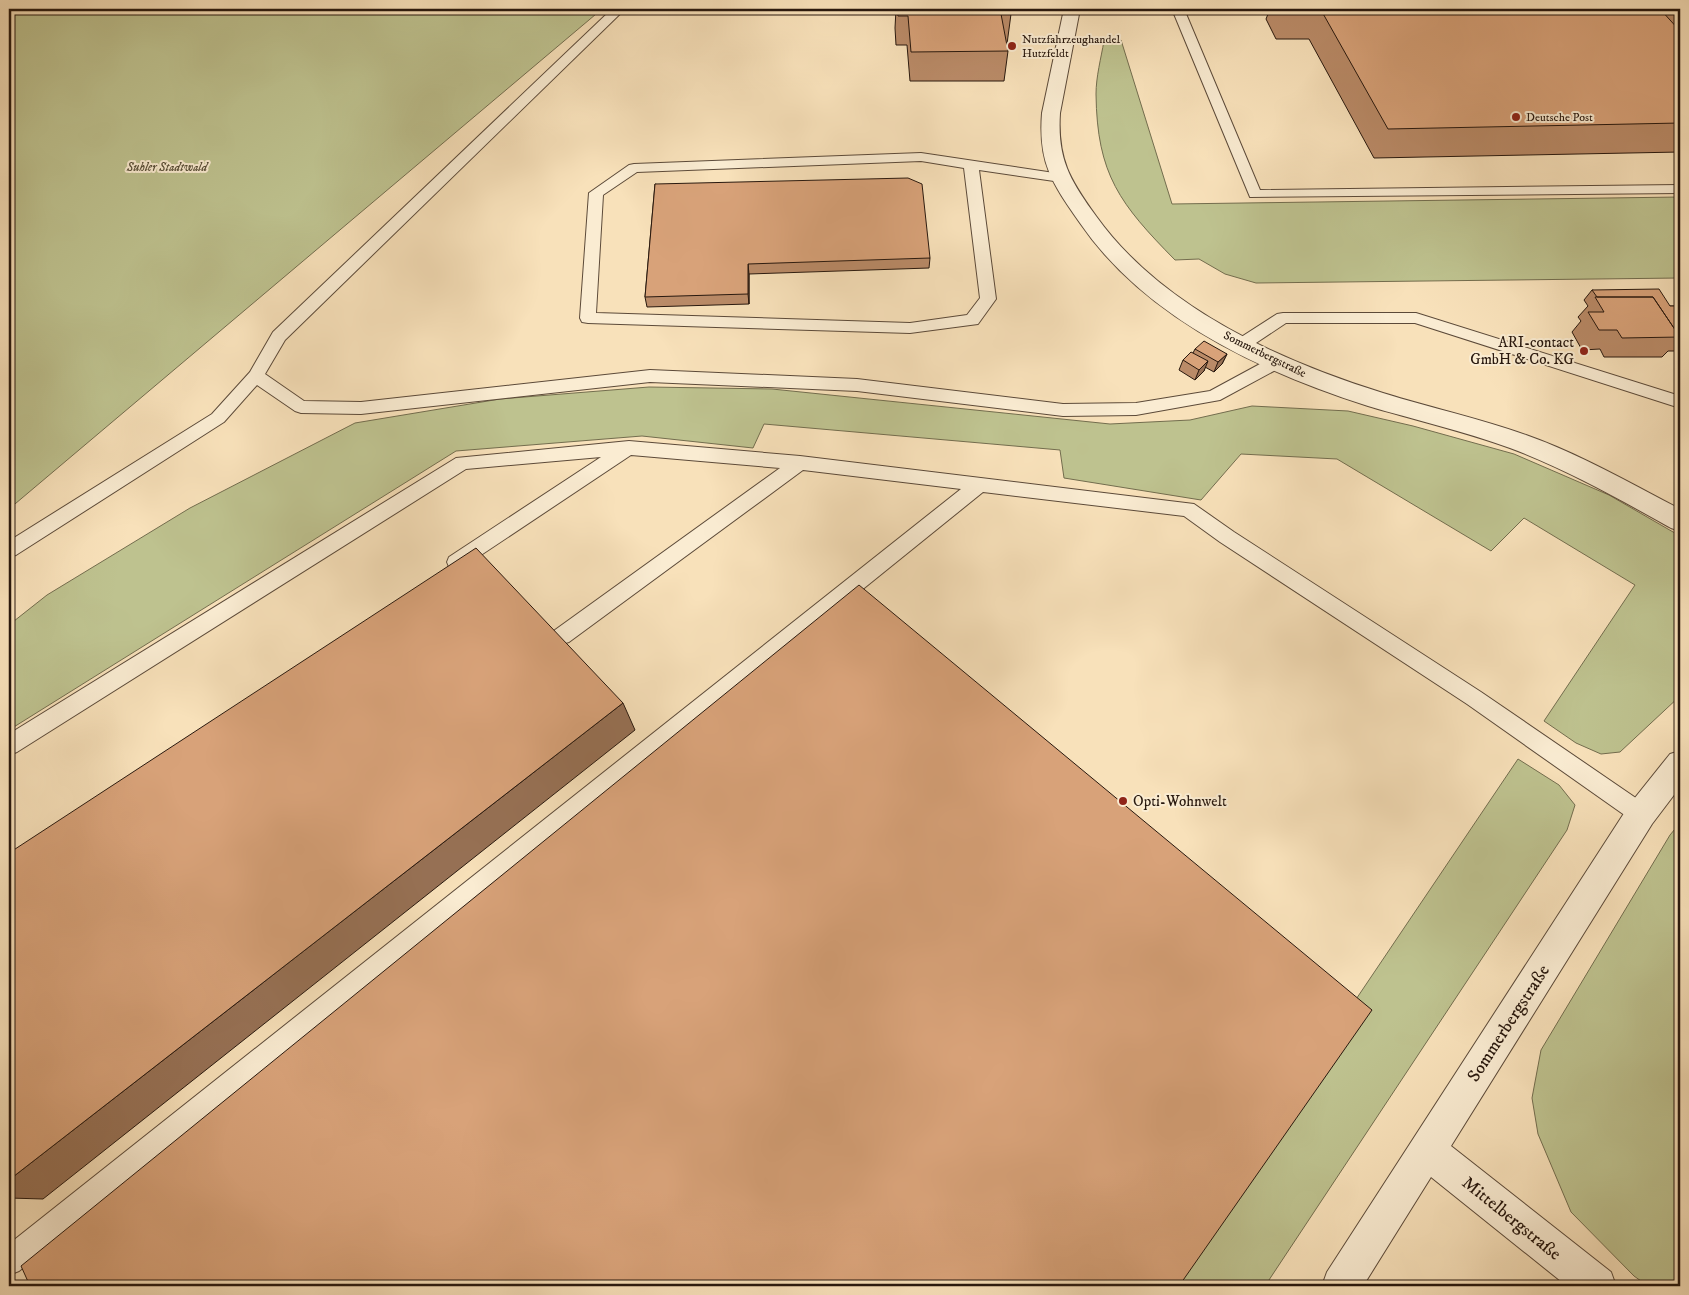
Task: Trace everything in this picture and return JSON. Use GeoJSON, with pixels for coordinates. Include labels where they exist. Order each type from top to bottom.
{"type":"FeatureCollection","features":[{"type":"Feature","properties":{"kind":"street","name":"Sommerbergstraße"},"geometry":{"type":"LineString","coordinates":[[1072,9],[1050,116],[1050,148],[1061,178],[1090,227],[1128,269],[1172,302],[1240,345],[1277,362],[1341,388],[1526,444],[1608,481],[1680,522]]}},
{"type":"Feature","properties":{"kind":"street","name":"Sommerbergstraße"},"geometry":{"type":"LineString","coordinates":[[1341,1286],[1641,814],[1680,764]]}},
{"type":"Feature","properties":{"kind":"street","name":"Mittelbergstraße"},"geometry":{"type":"LineString","coordinates":[[1427,1150],[1596,1286]]}},
{"type":"Feature","properties":{"kind":"lane"},"geometry":{"type":"LineString","coordinates":[[9,550],[218,418],[256,376],[279,336],[619,9]]}},
{"type":"Feature","properties":{"kind":"lane"},"geometry":{"type":"LineString","coordinates":[[1178,9],[1255,194],[1680,189]]}},
{"type":"Feature","properties":{"kind":"lane"},"geometry":{"type":"LineString","coordinates":[[971,166],[988,298],[972,320],[910,328],[588,318],[596,193],[634,168],[921,157],[1061,178]]}},
{"type":"Feature","properties":{"kind":"lane"},"geometry":{"type":"LineString","coordinates":[[1240,345],[1283,318],[1416,318],[1680,402]]}},
{"type":"Feature","properties":{"kind":"lane"},"geometry":{"type":"LineString","coordinates":[[256,376],[301,407],[361,408],[650,376],[857,385],[1063,410],[1136,409],[1214,396],[1277,362]]}},
{"type":"Feature","properties":{"kind":"lane"},"geometry":{"type":"LineString","coordinates":[[439,573],[629,448]]}},
{"type":"Feature","properties":{"kind":"lane"},"geometry":{"type":"LineString","coordinates":[[9,745],[462,463],[629,448],[800,463],[1188,509],[1227,537],[1474,698],[1641,814]]}},
{"type":"Feature","properties":{"kind":"lane"},"geometry":{"type":"LineString","coordinates":[[562,636],[800,463]]}},
{"type":"Feature","properties":{"kind":"lane"},"geometry":{"type":"LineString","coordinates":[[9,1261],[980,484]]}},
{"type":"Feature","properties":{"kind":"green space","name":"Suhler Stadtwald"},"geometry":{"type":"Polygon","coordinates":[[[9,9],[602,9],[9,509],[9,9]]]}},
{"type":"Feature","properties":{"kind":"green space"},"geometry":{"type":"Polygon","coordinates":[[[1121,40],[1172,204],[1680,197],[1680,278],[1256,283],[1225,274],[1199,259],[1175,260],[1126,204],[1115,186],[1101,146],[1097,122],[1096,94],[1104,41],[1121,40]]]}},
{"type":"Feature","properties":{"kind":"green space"},"geometry":{"type":"Polygon","coordinates":[[[649,387],[772,389],[1110,424],[1190,420],[1252,406],[1348,411],[1413,426],[1514,454],[1609,495],[1680,536],[1680,696],[1620,752],[1601,754],[1576,743],[1544,721],[1635,585],[1524,518],[1491,551],[1337,459],[1241,454],[1201,500],[1064,478],[1060,450],[764,424],[753,448],[642,436],[456,451],[9,730],[9,625],[47,595],[190,508],[355,423],[500,399],[649,387]]]}},
{"type":"Feature","properties":{"kind":"green space"},"geometry":{"type":"Polygon","coordinates":[[[1518,759],[1559,785],[1575,805],[1567,830],[1265,1286],[1153,1286],[1340,1023],[1518,759]]]}},
{"type":"Feature","properties":{"kind":"green space"},"geometry":{"type":"Polygon","coordinates":[[[1680,823],[1680,1286],[1648,1286],[1634,1276],[1571,1212],[1538,1134],[1532,1098],[1541,1050],[1670,835],[1680,823]]]}},
{"type":"Feature","properties":{"kind":"building"},"geometry":{"type":"Polygon","coordinates":[[[897,9],[1010,9],[1011,14],[1001,14],[1008,51],[911,52],[908,16],[898,16],[897,9]]]}},
{"type":"Feature","properties":{"kind":"building","name":"Deutsche Post"},"geometry":{"type":"Polygon","coordinates":[[[1286,9],[1660,9],[1680,31],[1680,123],[1388,129],[1321,10],[1286,9]]]}},
{"type":"Feature","properties":{"kind":"building"},"geometry":{"type":"Polygon","coordinates":[[[908,178],[922,184],[930,258],[748,264],[748,294],[645,297],[655,184],[908,178]]]}},
{"type":"Feature","properties":{"kind":"building"},"geometry":{"type":"Polygon","coordinates":[[[1659,289],[1670,306],[1680,306],[1680,337],[1653,297],[1597,297],[1592,290],[1659,289]]]}},
{"type":"Feature","properties":{"kind":"building"},"geometry":{"type":"Polygon","coordinates":[[[1595,297],[1653,297],[1680,337],[1622,338],[1617,330],[1599,330],[1588,312],[1604,312],[1595,297]]]}},
{"type":"Feature","properties":{"kind":"building"},"geometry":{"type":"Polygon","coordinates":[[[1204,341],[1227,354],[1218,362],[1195,349],[1204,341]]]}},
{"type":"Feature","properties":{"kind":"building"},"geometry":{"type":"Polygon","coordinates":[[[1191,352],[1208,361],[1199,370],[1183,360],[1191,352]]]}},
{"type":"Feature","properties":{"kind":"building"},"geometry":{"type":"Polygon","coordinates":[[[476,548],[623,703],[9,1180],[9,853],[476,548]]]}},
{"type":"Feature","properties":{"kind":"building"},"geometry":{"type":"Polygon","coordinates":[[[859,585],[1372,1010],[1179,1286],[30,1286],[21,1266],[859,585]]]}},
{"type":"Feature","properties":{"kind":"place","name":"Nutzfahrzeughandel Hutzfeldt"},"geometry":{"type":"Point","coordinates":[1012,46]}},
{"type":"Feature","properties":{"kind":"place","name":"Deutsche Post"},"geometry":{"type":"Point","coordinates":[1516,117]}},
{"type":"Feature","properties":{"kind":"place","name":"ARI-contact GmbH & Co. KG"},"geometry":{"type":"Point","coordinates":[1584,351]}},
{"type":"Feature","properties":{"kind":"place","name":"Opti-Wohnwelt"},"geometry":{"type":"Point","coordinates":[1123,801]}}]}
